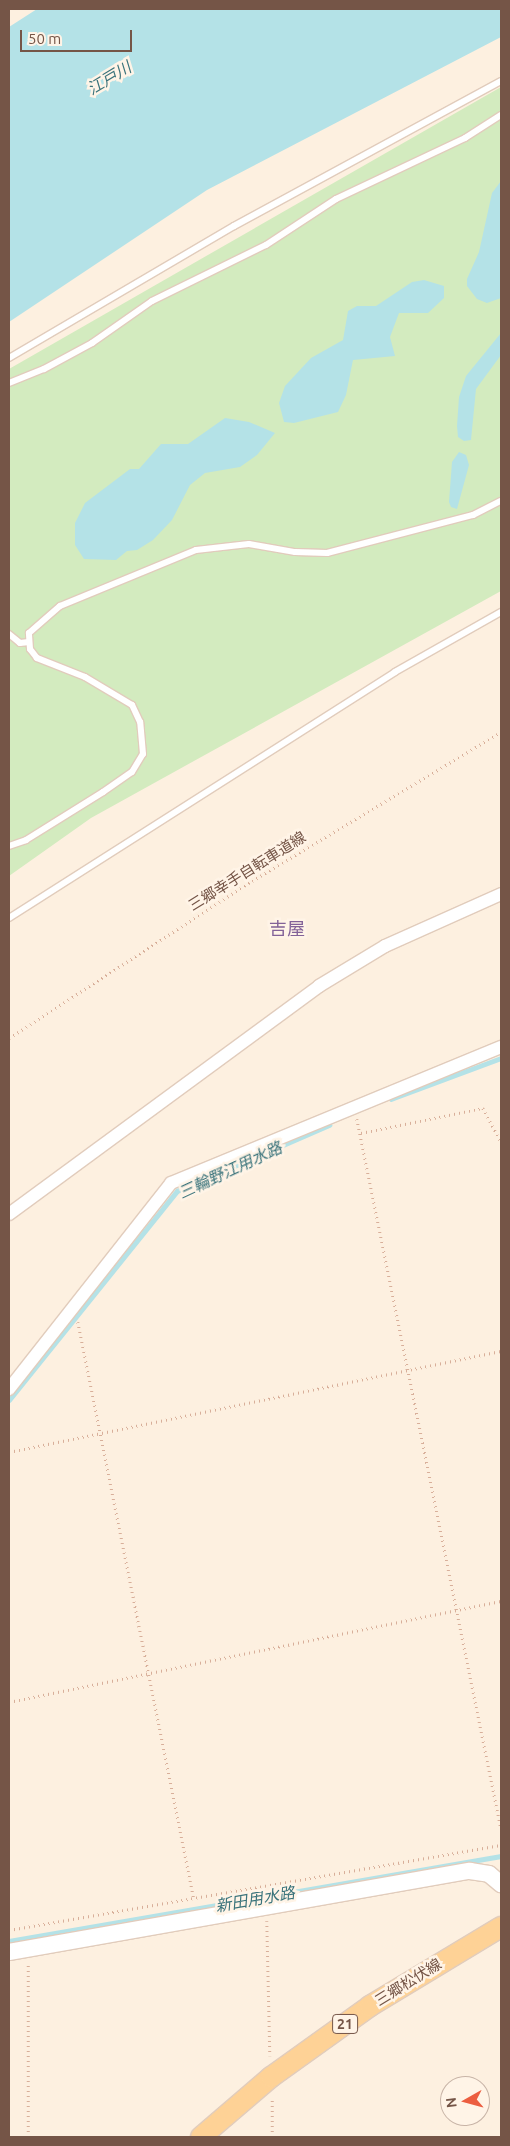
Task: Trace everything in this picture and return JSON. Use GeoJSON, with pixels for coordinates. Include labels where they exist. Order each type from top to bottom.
{"type":"FeatureCollection","features":[{"type":"Feature","properties":{"kind":"main road","name":"三郷松伏線"},"geometry":{"type":"LineString","coordinates":[[201,2137],[271,2077],[370,2006],[501,1927]]}},
{"type":"Feature","properties":{"kind":"street"},"geometry":{"type":"LineString","coordinates":[[9,1214],[318,986],[385,946],[501,894]]}},
{"type":"Feature","properties":{"kind":"street"},"geometry":{"type":"LineString","coordinates":[[9,1389],[171,1183],[501,1047]]}},
{"type":"Feature","properties":{"kind":"street"},"geometry":{"type":"LineString","coordinates":[[9,1952],[470,1871],[489,1874],[501,1884]]}},
{"type":"Feature","properties":{"kind":"lane"},"geometry":{"type":"LineString","coordinates":[[9,358],[234,226],[501,81]]}},
{"type":"Feature","properties":{"kind":"lane"},"geometry":{"type":"LineString","coordinates":[[9,383],[44,369],[92,343],[152,301],[266,245],[336,199],[465,138],[501,115]]}},
{"type":"Feature","properties":{"kind":"lane"},"geometry":{"type":"LineString","coordinates":[[9,846],[26,840],[103,792],[132,772],[143,754],[140,722],[132,705],[85,676],[37,658],[29,642],[29,633],[60,606],[196,550],[250,544],[295,552],[327,553],[473,515],[501,501]]}},
{"type":"Feature","properties":{"kind":"lane"},"geometry":{"type":"LineString","coordinates":[[9,918],[395,672],[501,612]]}},
{"type":"Feature","properties":{"kind":"lane"},"geometry":{"type":"LineString","coordinates":[[9,634],[20,643],[29,642]]}},
{"type":"Feature","properties":{"kind":"path","name":"三郷幸手自転車道線"},"geometry":{"type":"LineString","coordinates":[[9,1038],[252,881],[501,732]]}},
{"type":"Feature","properties":{"kind":"path"},"geometry":{"type":"LineString","coordinates":[[354,1107],[361,1133],[455,1610],[501,1828]]}},
{"type":"Feature","properties":{"kind":"path"},"geometry":{"type":"LineString","coordinates":[[361,1133],[483,1108],[501,1142]]}},
{"type":"Feature","properties":{"kind":"path"},"geometry":{"type":"LineString","coordinates":[[74,1304],[194,1899]]}},
{"type":"Feature","properties":{"kind":"path"},"geometry":{"type":"LineString","coordinates":[[9,1452],[501,1351]]}},
{"type":"Feature","properties":{"kind":"path"},"geometry":{"type":"LineString","coordinates":[[9,1702],[501,1600]]}},
{"type":"Feature","properties":{"kind":"path"},"geometry":{"type":"LineString","coordinates":[[9,1930],[501,1845]]}},
{"type":"Feature","properties":{"kind":"path"},"geometry":{"type":"LineString","coordinates":[[267,1908],[272,2137]]}},
{"type":"Feature","properties":{"kind":"path"},"geometry":{"type":"LineString","coordinates":[[28,1948],[28,2137]]}},
{"type":"Feature","properties":{"kind":"green space"},"geometry":{"type":"Polygon","coordinates":[[[501,87],[501,591],[91,818],[9,876],[9,369],[501,87]]]}},
{"type":"Feature","properties":{"kind":"water","name":"江戸川"},"geometry":{"type":"Polygon","coordinates":[[[37,9],[501,9],[501,37],[207,190],[9,322],[9,27],[37,9]]]}},
{"type":"Feature","properties":{"kind":"water"},"geometry":{"type":"Polygon","coordinates":[[[501,181],[501,298],[487,303],[477,299],[467,286],[467,279],[479,252],[492,193],[501,181]]]}},
{"type":"Feature","properties":{"kind":"water"},"geometry":{"type":"Polygon","coordinates":[[[424,280],[444,286],[444,298],[428,313],[399,313],[390,337],[395,356],[353,360],[346,395],[338,412],[294,423],[284,422],[279,403],[285,386],[311,358],[343,340],[348,311],[357,306],[376,306],[412,282],[424,280]]]}},
{"type":"Feature","properties":{"kind":"water"},"geometry":{"type":"Polygon","coordinates":[[[501,333],[501,355],[476,389],[471,440],[464,441],[458,437],[457,426],[459,397],[466,376],[501,333]]]}},
{"type":"Feature","properties":{"kind":"water"},"geometry":{"type":"Polygon","coordinates":[[[225,418],[249,422],[275,433],[257,455],[240,467],[205,473],[190,485],[172,520],[153,540],[137,550],[127,551],[116,560],[84,559],[75,545],[75,523],[85,503],[130,469],[139,469],[161,444],[188,444],[225,418]]]}},
{"type":"Feature","properties":{"kind":"water"},"geometry":{"type":"Polygon","coordinates":[[[459,452],[466,455],[469,465],[457,509],[451,507],[449,502],[452,462],[459,452]]]}},
{"type":"Feature","properties":{"kind":"waterway","name":"三輪野江用水路"},"geometry":{"type":"LineString","coordinates":[[391,1099],[501,1058]]}},
{"type":"Feature","properties":{"kind":"waterway","name":"三輪野江用水路"},"geometry":{"type":"LineString","coordinates":[[9,1400],[177,1191],[329,1125]]}},
{"type":"Feature","properties":{"kind":"waterway","name":"新田用水路"},"geometry":{"type":"LineString","coordinates":[[9,1941],[501,1856]]}},
{"type":"Feature","properties":{"kind":"district","name":"吉屋"},"geometry":{"type":"Point","coordinates":[287,928]}}]}
